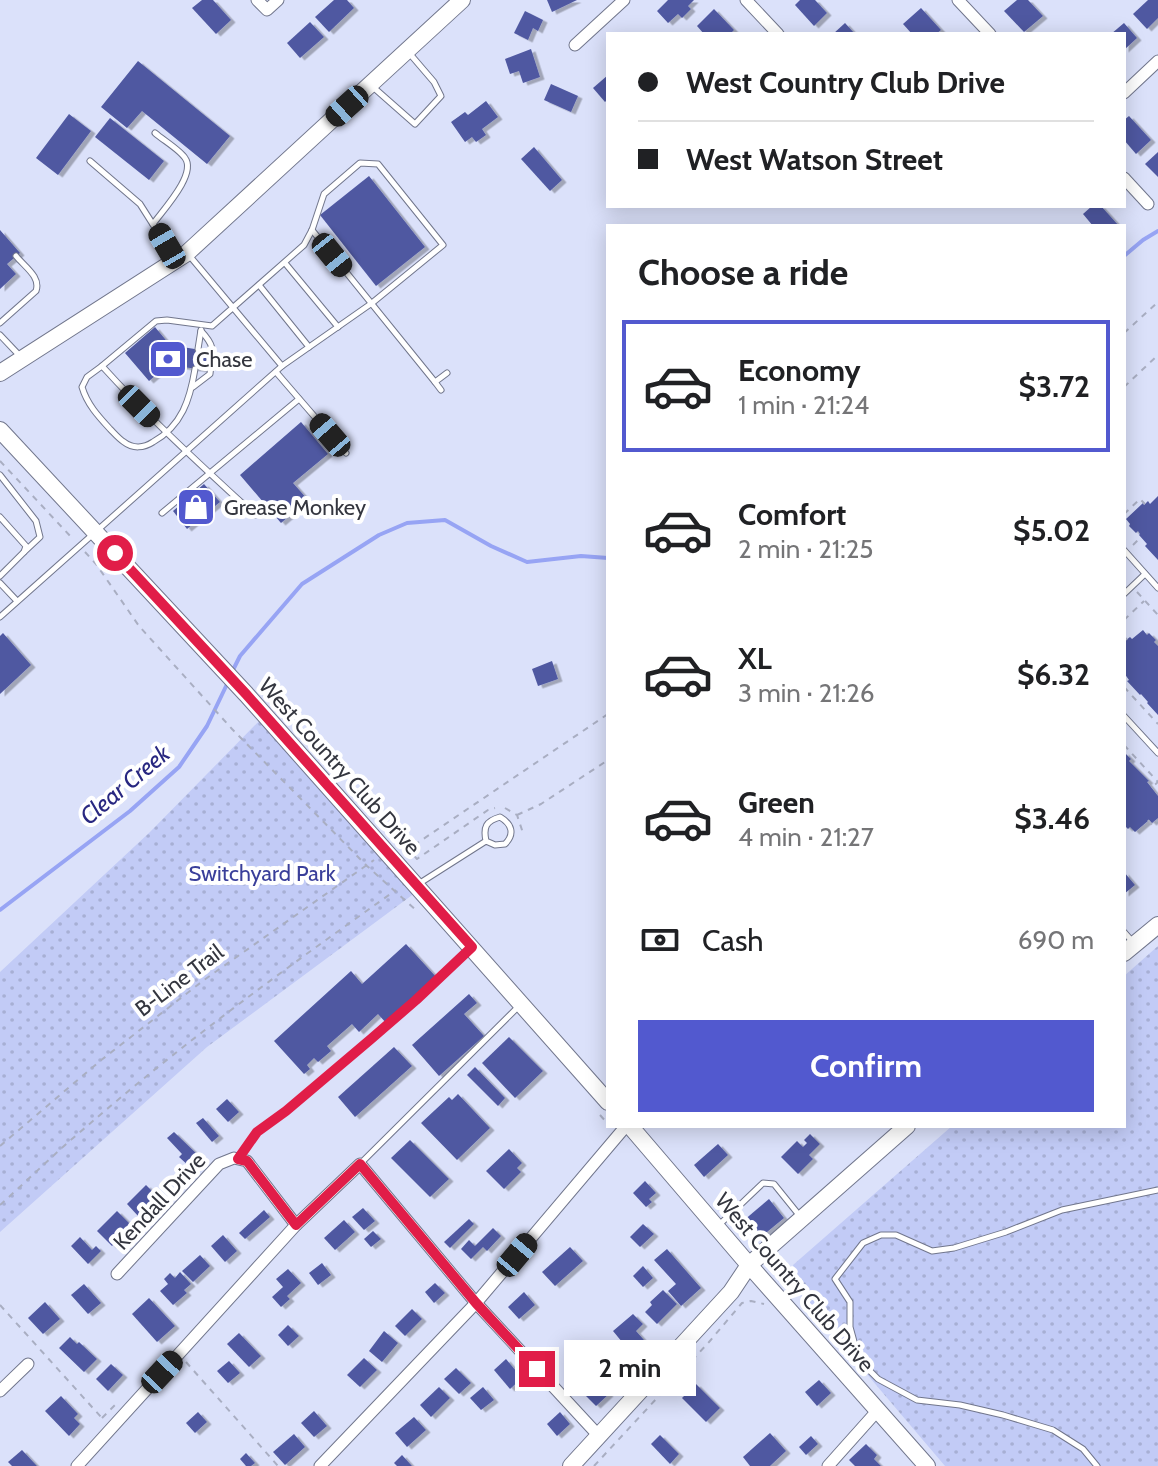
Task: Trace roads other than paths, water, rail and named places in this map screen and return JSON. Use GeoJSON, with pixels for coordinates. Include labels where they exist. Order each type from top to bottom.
{"type":"FeatureCollection","features":[{"type":"Feature","properties":{"kind":"main road"},"geometry":{"type":"LineString","coordinates":[[0,373],[181,257],[462,0]]}},
{"type":"Feature","properties":{"kind":"main road","name":"West Country Club Drive"},"geometry":{"type":"LineString","coordinates":[[0,430],[246,694],[417,885],[521,1004],[603,1107]]}},
{"type":"Feature","properties":{"kind":"main road"},"geometry":{"type":"LineString","coordinates":[[1128,943],[1158,925]]}},
{"type":"Feature","properties":{"kind":"main road","name":"West Country Club Drive"},"geometry":{"type":"LineString","coordinates":[[630,1128],[927,1466]]}},
{"type":"Feature","properties":{"kind":"main road"},"geometry":{"type":"LineString","coordinates":[[571,1466],[731,1292],[749,1265],[905,1128]]}},
{"type":"Feature","properties":{"kind":"street"},"geometry":{"type":"LineString","coordinates":[[257,0],[267,10],[278,0]]}},
{"type":"Feature","properties":{"kind":"street"},"geometry":{"type":"LineString","coordinates":[[575,45],[624,0]]}},
{"type":"Feature","properties":{"kind":"street"},"geometry":{"type":"LineString","coordinates":[[746,0],[776,32]]}},
{"type":"Feature","properties":{"kind":"street"},"geometry":{"type":"LineString","coordinates":[[958,0],[988,32]]}},
{"type":"Feature","properties":{"kind":"street"},"geometry":{"type":"LineString","coordinates":[[1126,91],[1158,61]]}},
{"type":"Feature","properties":{"kind":"street"},"geometry":{"type":"LineString","coordinates":[[1126,180],[1148,204]]}},
{"type":"Feature","properties":{"kind":"street"},"geometry":{"type":"LineString","coordinates":[[320,1466],[476,1303],[626,1128]]}},
{"type":"Feature","properties":{"kind":"street","name":"Kendall Drive"},"geometry":{"type":"LineString","coordinates":[[117,1274],[219,1164],[234,1158],[247,1161],[296,1225]]}},
{"type":"Feature","properties":{"kind":"street"},"geometry":{"type":"LineString","coordinates":[[77,1466],[296,1225],[360,1164],[476,1303],[598,1435]]}},
{"type":"Feature","properties":{"kind":"street"},"geometry":{"type":"LineString","coordinates":[[0,1391],[28,1364]]}},
{"type":"Feature","properties":{"kind":"street"},"geometry":{"type":"LineString","coordinates":[[828,1466],[878,1410]]}},
{"type":"Feature","properties":{"kind":"lane"},"geometry":{"type":"LineString","coordinates":[[370,85],[415,124],[441,96],[434,82],[407,50]]}},
{"type":"Feature","properties":{"kind":"lane"},"geometry":{"type":"LineString","coordinates":[[153,224],[185,180],[189,169],[186,158],[155,133]]}},
{"type":"Feature","properties":{"kind":"lane"},"geometry":{"type":"LineString","coordinates":[[90,161],[140,204],[181,257],[232,307],[282,366]]}},
{"type":"Feature","properties":{"kind":"lane"},"geometry":{"type":"LineString","coordinates":[[0,617],[282,366],[372,303],[443,245],[378,164],[360,163],[324,194],[304,245],[216,323],[201,328],[167,320],[156,321],[87,377],[82,387],[95,413],[122,442],[141,447],[168,434],[186,405],[195,369]]}},
{"type":"Feature","properties":{"kind":"lane"},"geometry":{"type":"LineString","coordinates":[[312,230],[441,390]]}},
{"type":"Feature","properties":{"kind":"lane"},"geometry":{"type":"LineString","coordinates":[[0,323],[36,291],[38,285],[37,279],[16,256]]}},
{"type":"Feature","properties":{"kind":"lane"},"geometry":{"type":"LineString","coordinates":[[285,263],[338,327]]}},
{"type":"Feature","properties":{"kind":"lane"},"geometry":{"type":"LineString","coordinates":[[259,285],[309,347]]}},
{"type":"Feature","properties":{"kind":"lane"},"geometry":{"type":"LineString","coordinates":[[198,349],[201,328]]}},
{"type":"Feature","properties":{"kind":"lane"},"geometry":{"type":"LineString","coordinates":[[192,387],[210,374],[213,348],[201,328]]}},
{"type":"Feature","properties":{"kind":"lane"},"geometry":{"type":"LineString","coordinates":[[0,335],[22,359]]}},
{"type":"Feature","properties":{"kind":"lane"},"geometry":{"type":"LineString","coordinates":[[102,366],[186,452],[255,515]]}},
{"type":"Feature","properties":{"kind":"lane"},"geometry":{"type":"LineString","coordinates":[[276,372],[346,453]]}},
{"type":"Feature","properties":{"kind":"lane"},"geometry":{"type":"LineString","coordinates":[[435,382],[447,373]]}},
{"type":"Feature","properties":{"kind":"lane"},"geometry":{"type":"LineString","coordinates":[[162,513],[299,399]]}},
{"type":"Feature","properties":{"kind":"lane"},"geometry":{"type":"LineString","coordinates":[[0,475],[36,521],[40,537],[0,576]]}},
{"type":"Feature","properties":{"kind":"lane"},"geometry":{"type":"LineString","coordinates":[[0,517],[26,546],[24,552]]}},
{"type":"Feature","properties":{"kind":"lane"},"geometry":{"type":"LineString","coordinates":[[1126,552],[1158,588]]}},
{"type":"Feature","properties":{"kind":"lane"},"geometry":{"type":"LineString","coordinates":[[1126,592],[1145,574]]}},
{"type":"Feature","properties":{"kind":"lane"},"geometry":{"type":"LineString","coordinates":[[0,583],[17,601]]}},
{"type":"Feature","properties":{"kind":"lane"},"geometry":{"type":"LineString","coordinates":[[1126,718],[1158,753]]}},
{"type":"Feature","properties":{"kind":"lane"},"geometry":{"type":"LineString","coordinates":[[500,817],[508,821],[511,839],[505,844],[495,845],[486,841],[486,824],[500,817]]}},
{"type":"Feature","properties":{"kind":"lane"},"geometry":{"type":"LineString","coordinates":[[417,885],[486,841]]}},
{"type":"Feature","properties":{"kind":"lane"},"geometry":{"type":"LineString","coordinates":[[238,1159],[257,1132],[371,1039],[472,947]]}},
{"type":"Feature","properties":{"kind":"lane"},"geometry":{"type":"LineString","coordinates":[[360,1164],[521,1004]]}},
{"type":"Feature","properties":{"kind":"lane"},"geometry":{"type":"LineString","coordinates":[[716,1227],[763,1183],[774,1184],[802,1218]]}},
{"type":"Feature","properties":{"kind":"lane"},"geometry":{"type":"LineString","coordinates":[[1097,1466],[1083,1449],[1053,1430],[960,1405],[917,1400],[878,1379],[859,1360],[850,1327],[850,1302],[835,1279],[863,1243],[881,1235],[896,1235],[932,1251],[954,1248],[1062,1210],[1158,1190]]}},
{"type":"Feature","properties":{"kind":"waterway","name":"Clear Creek"},"geometry":{"type":"LineString","coordinates":[[1126,254],[1158,231]]}},
{"type":"Feature","properties":{"kind":"waterway","name":"Clear Creek"},"geometry":{"type":"LineString","coordinates":[[232,672],[240,656],[302,584],[379,535],[407,523],[445,520],[527,562],[581,556],[606,558]]}},
{"type":"Feature","properties":{"kind":"waterway","name":"Clear Creek"},"geometry":{"type":"LineString","coordinates":[[0,910],[130,811],[179,767],[207,726],[229,680]]}},
{"type":"Feature","properties":{"kind":"place","name":"Chase"},"geometry":{"type":"Point","coordinates":[168,359]}},
{"type":"Feature","properties":{"kind":"place","name":"Grease Monkey"},"geometry":{"type":"Point","coordinates":[196,507]}},
{"type":"Feature","properties":{"kind":"park label","name":"Switchyard Park"},"geometry":{"type":"Point","coordinates":[262,873]}}]}
